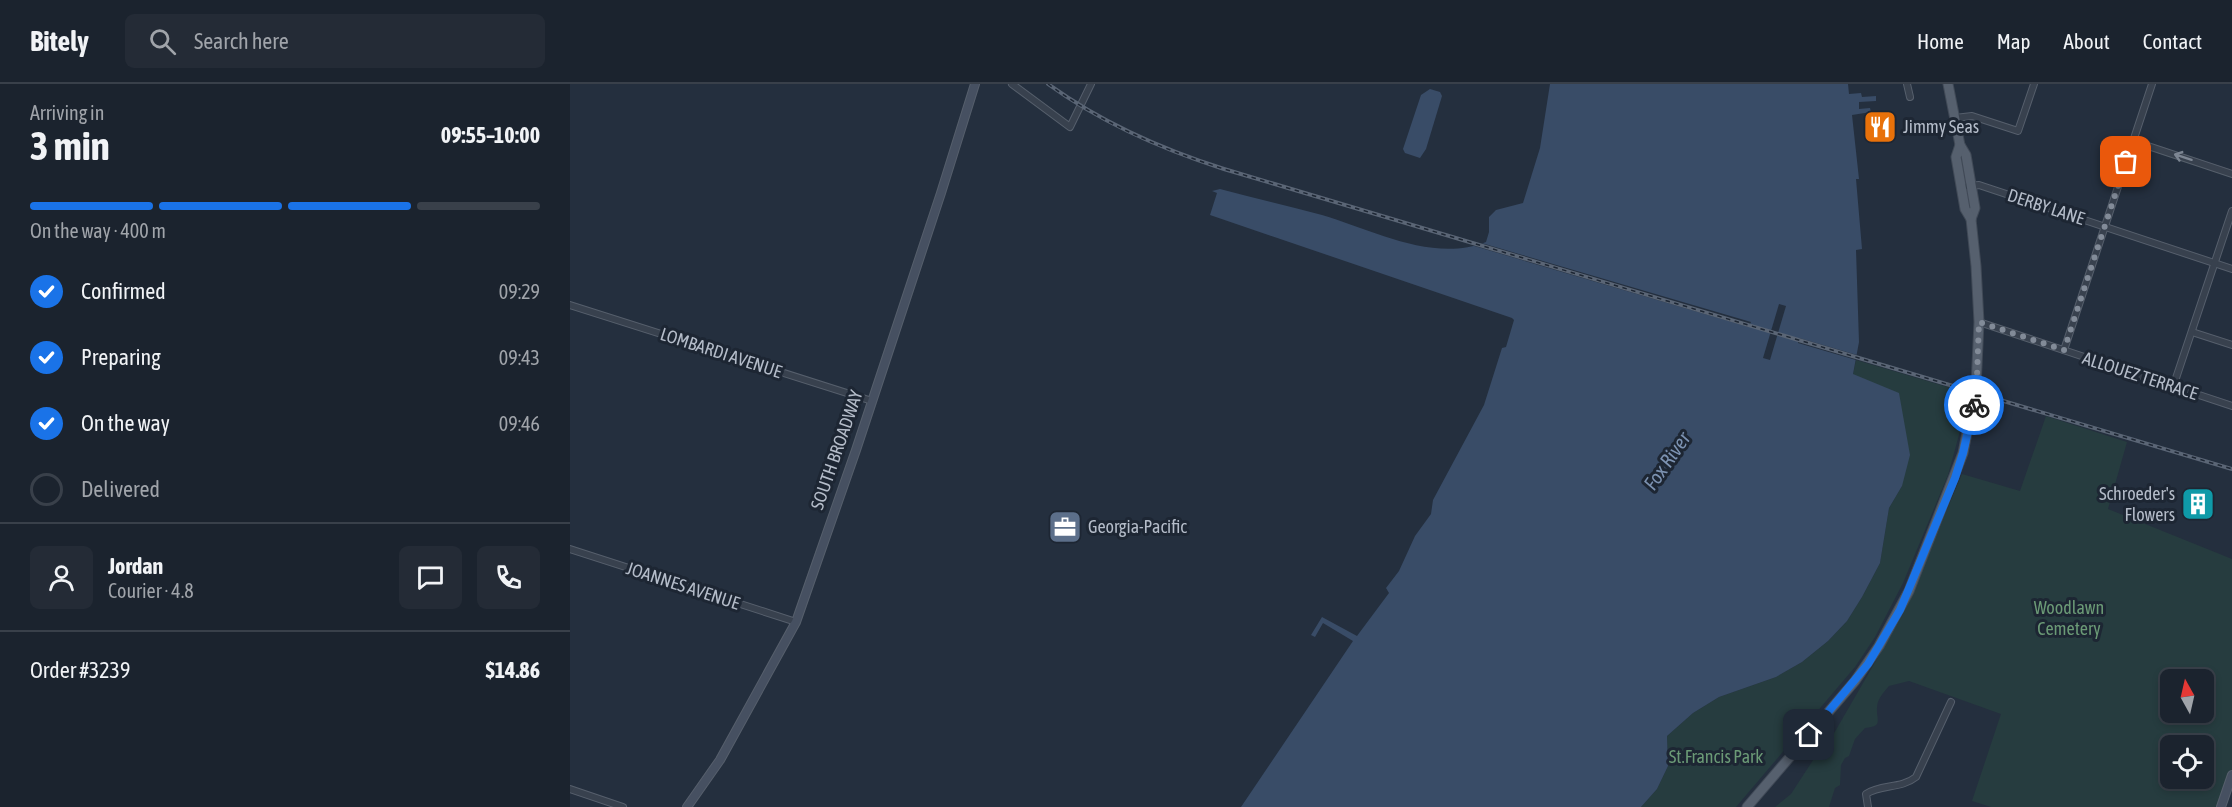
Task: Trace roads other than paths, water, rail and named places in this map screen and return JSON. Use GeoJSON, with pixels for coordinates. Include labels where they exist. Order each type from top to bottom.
{"type":"FeatureCollection","features":[{"type":"Feature","properties":{"kind":"main road"},"geometry":{"type":"LineString","coordinates":[[1747,807],[1855,681],[1890,628],[1909,591],[1963,453],[1974,407],[1977,376],[1979,322],[1971,219],[1975,208],[1966,186],[1966,155],[1960,145],[1948,84]]}},
{"type":"Feature","properties":{"kind":"street","name":"SOUTH BROADWAY"},"geometry":{"type":"LineString","coordinates":[[687,807],[720,760],[796,622],[872,401],[975,84]]}},
{"type":"Feature","properties":{"kind":"street"},"geometry":{"type":"LineString","coordinates":[[1012,84],[1070,127],[1091,84]]}},
{"type":"Feature","properties":{"kind":"street"},"geometry":{"type":"LineString","coordinates":[[1907,84],[1910,97]]}},
{"type":"Feature","properties":{"kind":"street"},"geometry":{"type":"LineString","coordinates":[[1955,118],[1972,116],[2018,131],[2034,84]]}},
{"type":"Feature","properties":{"kind":"street"},"geometry":{"type":"LineString","coordinates":[[2064,350],[2152,84]]}},
{"type":"Feature","properties":{"kind":"street"},"geometry":{"type":"LineString","coordinates":[[2133,141],[2232,174]]}},
{"type":"Feature","properties":{"kind":"street","name":"DERBY LANE"},"geometry":{"type":"LineString","coordinates":[[1966,186],[1979,185],[2232,268]]}},
{"type":"Feature","properties":{"kind":"street"},"geometry":{"type":"LineString","coordinates":[[2173,387],[2232,211]]}},
{"type":"Feature","properties":{"kind":"street","name":"LOMBARDI AVENUE"},"geometry":{"type":"LineString","coordinates":[[570,305],[872,401]]}},
{"type":"Feature","properties":{"kind":"street","name":"ALLOUEZ TERRACE"},"geometry":{"type":"LineString","coordinates":[[1979,322],[2232,406]]}},
{"type":"Feature","properties":{"kind":"street"},"geometry":{"type":"LineString","coordinates":[[2192,332],[2232,345]]}},
{"type":"Feature","properties":{"kind":"street","name":"JOANNES AVENUE"},"geometry":{"type":"LineString","coordinates":[[570,549],[796,622]]}},
{"type":"Feature","properties":{"kind":"street"},"geometry":{"type":"LineString","coordinates":[[1868,807],[1866,794],[1871,790],[1905,784],[1916,777],[1951,702]]}},
{"type":"Feature","properties":{"kind":"street"},"geometry":{"type":"LineString","coordinates":[[2221,807],[2232,775]]}},
{"type":"Feature","properties":{"kind":"street"},"geometry":{"type":"LineString","coordinates":[[570,789],[623,807]]}},
{"type":"Feature","properties":{"kind":"water","name":"Fox River"},"geometry":{"type":"Polygon","coordinates":[[[1550,84],[1848,84],[1849,94],[1861,93],[1862,97],[1876,96],[1876,101],[1859,102],[1859,109],[1870,108],[1871,112],[1852,115],[1859,179],[1856,179],[1862,249],[1856,250],[1859,342],[1853,374],[1899,393],[1910,455],[1902,486],[1889,508],[1880,563],[1847,621],[1828,641],[1802,662],[1776,677],[1719,697],[1693,713],[1667,736],[1668,766],[1657,789],[1641,807],[1241,807],[1353,641],[1323,623],[1315,637],[1311,635],[1322,617],[1357,636],[1389,593],[1386,588],[1399,571],[1415,536],[1431,514],[1433,500],[1484,405],[1502,348],[1506,347],[1514,320],[1210,215],[1217,193],[1212,191],[1220,189],[1322,215],[1382,236],[1424,247],[1445,249],[1486,242],[1489,217],[1496,210],[1523,203],[1540,148],[1550,84]]]}},
{"type":"Feature","properties":{"kind":"water"},"geometry":{"type":"Polygon","coordinates":[[[1430,89],[1440,92],[1442,96],[1426,149],[1420,158],[1405,153],[1403,149],[1421,95],[1430,89]]]}},
{"type":"Feature","properties":{"kind":"railway"},"geometry":{"type":"LineString","coordinates":[[1048,84],[1089,111],[1133,134],[1224,169],[2232,469]]}},
{"type":"Feature","properties":{"kind":"place","name":"Jimmy Seas"},"geometry":{"type":"Point","coordinates":[1880,127]}},
{"type":"Feature","properties":{"kind":"place","name":"Schroeder's Flowers"},"geometry":{"type":"Point","coordinates":[2198,504]}},
{"type":"Feature","properties":{"kind":"place","name":"Georgia-Pacific"},"geometry":{"type":"Point","coordinates":[1065,527]}},
{"type":"Feature","properties":{"kind":"park label","name":"Woodlawn Cemetery"},"geometry":{"type":"Point","coordinates":[2069,618]}},
{"type":"Feature","properties":{"kind":"park label","name":"St.Francis Park"},"geometry":{"type":"Point","coordinates":[1716,757]}}]}
